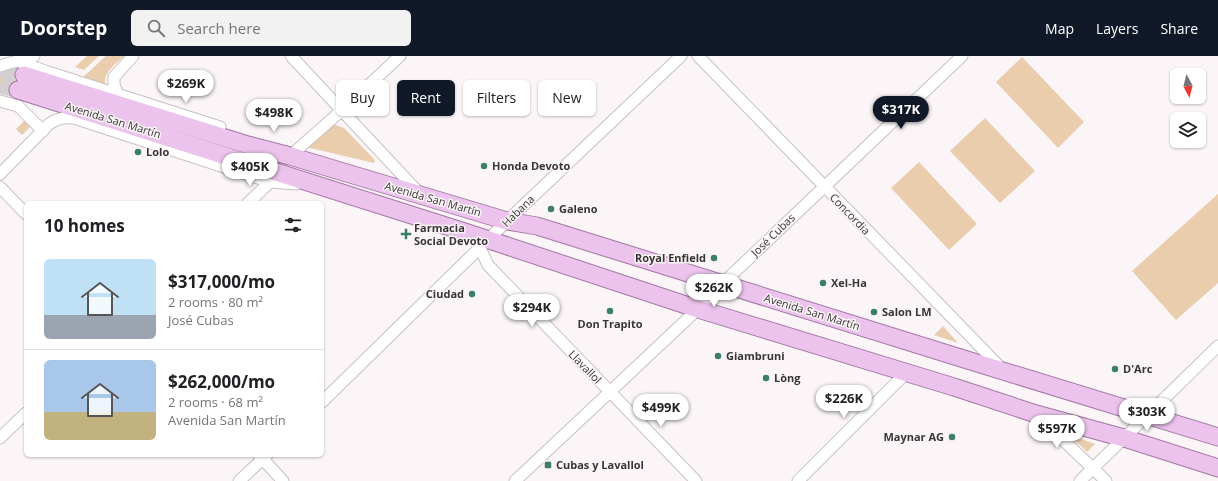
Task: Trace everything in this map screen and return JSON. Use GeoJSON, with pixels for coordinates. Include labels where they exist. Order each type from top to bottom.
{"type":"FeatureCollection","features":[{"type":"Feature","properties":{"kind":"main road","name":"Avenida San Martín"},"geometry":{"type":"LineString","coordinates":[[20,75],[248,145],[290,156],[507,221],[537,226],[1218,437]]}},
{"type":"Feature","properties":{"kind":"main road","name":"Avenida San Martín"},"geometry":{"type":"LineString","coordinates":[[20,75],[243,161],[323,187],[484,244],[954,387],[1036,414],[1124,438],[1218,468]]}},
{"type":"Feature","properties":{"kind":"street"},"geometry":{"type":"LineString","coordinates":[[0,66],[20,75],[34,56]]}},
{"type":"Feature","properties":{"kind":"street"},"geometry":{"type":"LineString","coordinates":[[118,95],[114,85],[114,77],[133,56]]}},
{"type":"Feature","properties":{"kind":"street"},"geometry":{"type":"LineString","coordinates":[[291,56],[336,106]]}},
{"type":"Feature","properties":{"kind":"street"},"geometry":{"type":"LineString","coordinates":[[374,80],[400,56]]}},
{"type":"Feature","properties":{"kind":"street","name":"Habana"},"geometry":{"type":"LineString","coordinates":[[324,400],[507,221],[681,56]]}},
{"type":"Feature","properties":{"kind":"street","name":"Concordia"},"geometry":{"type":"LineString","coordinates":[[698,56],[1002,370]]}},
{"type":"Feature","properties":{"kind":"street","name":"José Cubas"},"geometry":{"type":"LineString","coordinates":[[515,481],[609,391],[698,309],[722,284],[962,56]]}},
{"type":"Feature","properties":{"kind":"street","name":"Avenida San Martín"},"geometry":{"type":"LineString","coordinates":[[20,75],[20,62],[118,95],[265,141],[290,156]]}},
{"type":"Feature","properties":{"kind":"street"},"geometry":{"type":"LineString","coordinates":[[0,101],[18,106],[43,130],[0,174]]}},
{"type":"Feature","properties":{"kind":"street"},"geometry":{"type":"LineString","coordinates":[[290,156],[336,115]]}},
{"type":"Feature","properties":{"kind":"street"},"geometry":{"type":"LineString","coordinates":[[346,116],[421,195]]}},
{"type":"Feature","properties":{"kind":"street","name":"Avenida San Martín"},"geometry":{"type":"LineString","coordinates":[[43,130],[56,120],[64,117],[74,118],[270,182],[323,187]]}},
{"type":"Feature","properties":{"kind":"street"},"geometry":{"type":"LineString","coordinates":[[250,201],[270,182]]}},
{"type":"Feature","properties":{"kind":"street"},"geometry":{"type":"LineString","coordinates":[[0,187],[24,212]]}},
{"type":"Feature","properties":{"kind":"street","name":"Llavallol"},"geometry":{"type":"LineString","coordinates":[[484,244],[488,265],[696,481]]}},
{"type":"Feature","properties":{"kind":"street"},"geometry":{"type":"LineString","coordinates":[[1080,481],[1218,346]]}},
{"type":"Feature","properties":{"kind":"street"},"geometry":{"type":"LineString","coordinates":[[798,481],[906,373]]}},
{"type":"Feature","properties":{"kind":"street"},"geometry":{"type":"LineString","coordinates":[[1036,414],[1106,481]]}},
{"type":"Feature","properties":{"kind":"street"},"geometry":{"type":"LineString","coordinates":[[0,438],[24,416]]}},
{"type":"Feature","properties":{"kind":"street"},"geometry":{"type":"LineString","coordinates":[[239,481],[262,457]]}},
{"type":"Feature","properties":{"kind":"street"},"geometry":{"type":"LineString","coordinates":[[264,457],[283,481]]}},
{"type":"Feature","properties":{"kind":"shaded area"},"geometry":{"type":"Polygon","coordinates":[[[87,56],[99,56],[84,70],[75,67],[87,56]]]}},
{"type":"Feature","properties":{"kind":"shaded area"},"geometry":{"type":"Polygon","coordinates":[[[106,56],[124,56],[108,72],[105,85],[82,78],[106,56]]]}},
{"type":"Feature","properties":{"kind":"shaded area"},"geometry":{"type":"Polygon","coordinates":[[[1022,57],[1084,122],[1058,148],[996,82],[1022,57]]]}},
{"type":"Feature","properties":{"kind":"shaded area"},"geometry":{"type":"Polygon","coordinates":[[[12,72],[7,87],[0,85],[0,76],[12,72]]]}},
{"type":"Feature","properties":{"kind":"shaded area"},"geometry":{"type":"Polygon","coordinates":[[[985,118],[1035,171],[1000,203],[950,151],[985,118]]]}},
{"type":"Feature","properties":{"kind":"shaded area"},"geometry":{"type":"Polygon","coordinates":[[[26,119],[32,125],[22,135],[16,129],[26,119]]]}},
{"type":"Feature","properties":{"kind":"shaded area"},"geometry":{"type":"Polygon","coordinates":[[[335,125],[344,128],[375,160],[374,163],[306,147],[325,130],[335,125]]]}},
{"type":"Feature","properties":{"kind":"shaded area"},"geometry":{"type":"Polygon","coordinates":[[[919,162],[977,224],[949,250],[891,188],[919,162]]]}},
{"type":"Feature","properties":{"kind":"shaded area"},"geometry":{"type":"Polygon","coordinates":[[[1218,194],[1218,283],[1176,320],[1132,271],[1218,194]]]}},
{"type":"Feature","properties":{"kind":"shaded area"},"geometry":{"type":"Polygon","coordinates":[[[943,326],[958,343],[934,335],[943,326]]]}},
{"type":"Feature","properties":{"kind":"shaded area"},"geometry":{"type":"Polygon","coordinates":[[[1070,435],[1095,444],[1087,452],[1070,435]]]}},
{"type":"Feature","properties":{"kind":"tunnel"},"geometry":{"type":"LineString","coordinates":[[0,68],[24,75]]}},
{"type":"Feature","properties":{"kind":"tunnel"},"geometry":{"type":"LineString","coordinates":[[0,85],[18,90]]}},
{"type":"Feature","properties":{"kind":"place","name":"Lolo"},"geometry":{"type":"Point","coordinates":[138,152]}},
{"type":"Feature","properties":{"kind":"place","name":"Honda Devoto"},"geometry":{"type":"Point","coordinates":[484,166]}},
{"type":"Feature","properties":{"kind":"place","name":"Galeno"},"geometry":{"type":"Point","coordinates":[551,209]}},
{"type":"Feature","properties":{"kind":"place","name":"Farmacia Social Devoto"},"geometry":{"type":"Point","coordinates":[406,234]}},
{"type":"Feature","properties":{"kind":"place","name":"Royal Enfield"},"geometry":{"type":"Point","coordinates":[714,258]}},
{"type":"Feature","properties":{"kind":"place","name":"Xel-Ha"},"geometry":{"type":"Point","coordinates":[823,283]}},
{"type":"Feature","properties":{"kind":"place","name":"Ciudad"},"geometry":{"type":"Point","coordinates":[472,294]}},
{"type":"Feature","properties":{"kind":"place","name":"Don Trapito"},"geometry":{"type":"Point","coordinates":[610,311]}},
{"type":"Feature","properties":{"kind":"place","name":"Salon LM"},"geometry":{"type":"Point","coordinates":[874,312]}},
{"type":"Feature","properties":{"kind":"place","name":"Giambruni"},"geometry":{"type":"Point","coordinates":[718,356]}},
{"type":"Feature","properties":{"kind":"place","name":"D'Arc"},"geometry":{"type":"Point","coordinates":[1115,369]}},
{"type":"Feature","properties":{"kind":"place","name":"Lòng"},"geometry":{"type":"Point","coordinates":[766,378]}},
{"type":"Feature","properties":{"kind":"place","name":"Maynar AG"},"geometry":{"type":"Point","coordinates":[952,437]}},
{"type":"Feature","properties":{"kind":"place","name":"Cubas y Lavallol"},"geometry":{"type":"Point","coordinates":[548,465]}}]}
